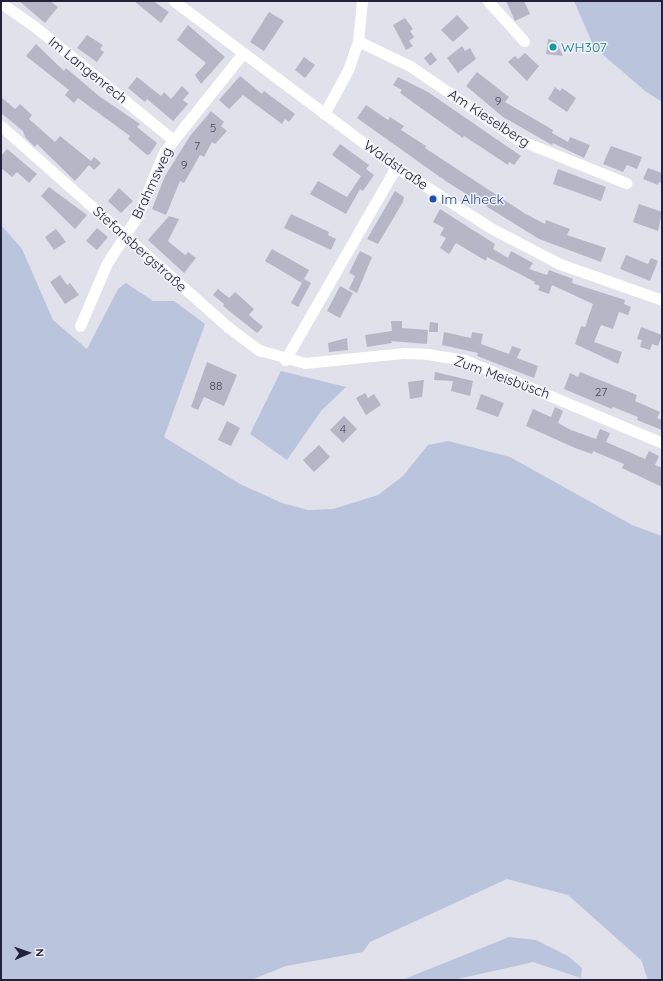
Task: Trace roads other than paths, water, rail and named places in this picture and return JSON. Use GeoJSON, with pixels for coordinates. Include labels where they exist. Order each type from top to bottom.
{"type":"FeatureCollection","features":[{"type":"Feature","properties":{"kind":"street","name":"Waldstraße"},"geometry":{"type":"LineString","coordinates":[[174,1],[396,167],[490,228],[532,251],[560,264],[662,300]]}},
{"type":"Feature","properties":{"kind":"street"},"geometry":{"type":"LineString","coordinates":[[324,114],[348,70],[358,41],[362,1]]}},
{"type":"Feature","properties":{"kind":"street"},"geometry":{"type":"LineString","coordinates":[[488,1],[524,41]]}},
{"type":"Feature","properties":{"kind":"street","name":"Im Langenrech"},"geometry":{"type":"LineString","coordinates":[[1,3],[34,26],[172,139]]}},
{"type":"Feature","properties":{"kind":"street","name":"Am Kieselberg"},"geometry":{"type":"LineString","coordinates":[[358,41],[410,66],[517,139],[626,183]]}},
{"type":"Feature","properties":{"kind":"street","name":"Brahmsweg"},"geometry":{"type":"LineString","coordinates":[[80,326],[107,263],[125,236],[172,139],[243,53]]}},
{"type":"Feature","properties":{"kind":"street","name":"Stefansbergstraße"},"geometry":{"type":"LineString","coordinates":[[1,126],[247,343],[285,360]]}},
{"type":"Feature","properties":{"kind":"street"},"geometry":{"type":"LineString","coordinates":[[285,360],[396,167]]}},
{"type":"Feature","properties":{"kind":"street","name":"Zum Meisbüsch"},"geometry":{"type":"LineString","coordinates":[[285,360],[326,363],[404,353],[465,360],[662,443]]}},
{"type":"Feature","properties":{"kind":"place","name":"WH307"},"geometry":{"type":"Point","coordinates":[553,47]}},
{"type":"Feature","properties":{"kind":"place","name":"Im Alheck"},"geometry":{"type":"Point","coordinates":[433,199]}}]}
